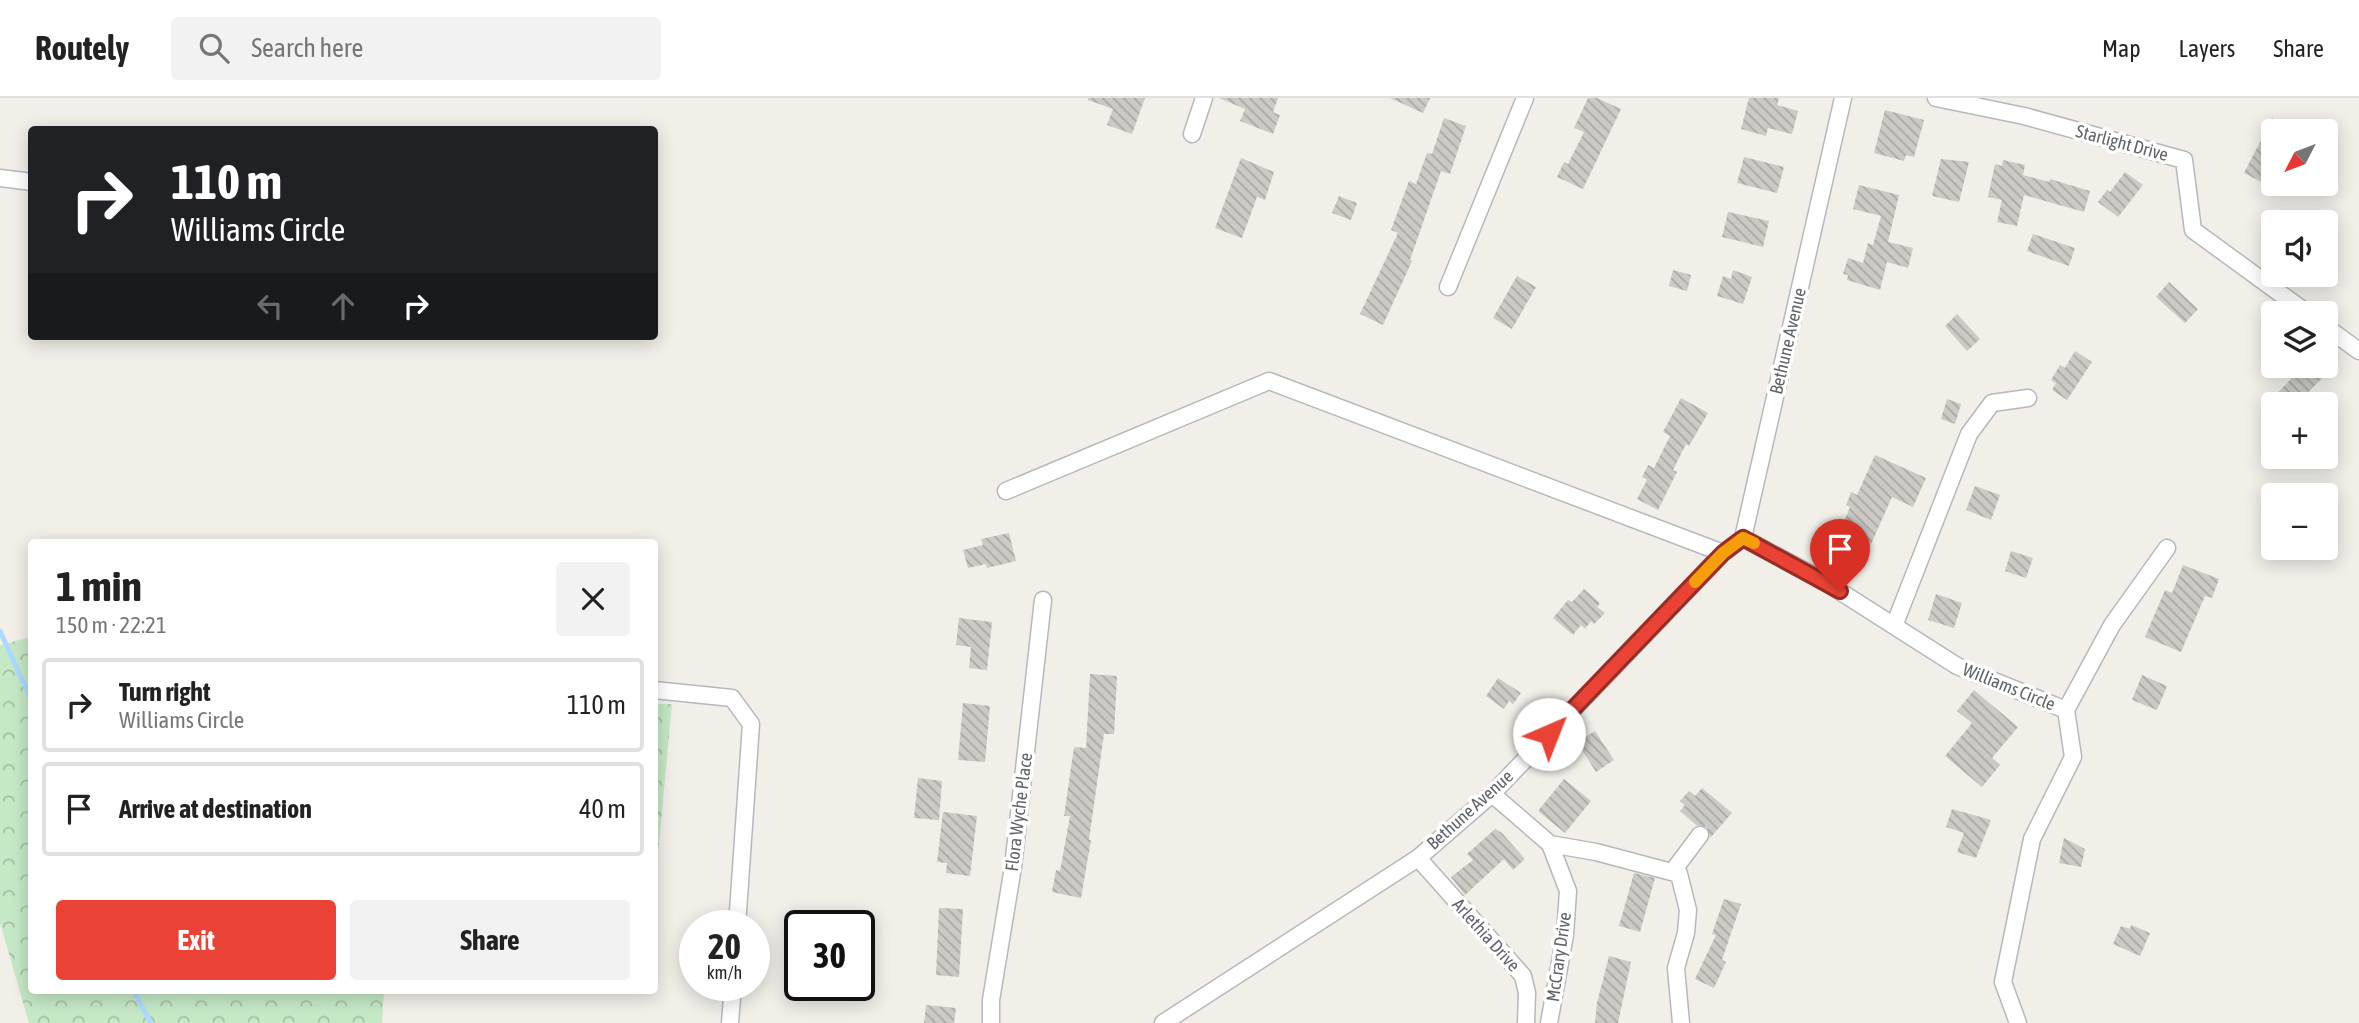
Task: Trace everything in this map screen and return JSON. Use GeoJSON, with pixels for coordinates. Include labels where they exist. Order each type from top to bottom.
{"type":"FeatureCollection","features":[{"type":"Feature","properties":{"kind":"street"},"geometry":{"type":"LineString","coordinates":[[1192,134],[1204,98]]}},
{"type":"Feature","properties":{"kind":"street"},"geometry":{"type":"LineString","coordinates":[[1448,287],[1525,98]]}},
{"type":"Feature","properties":{"kind":"street","name":"Bethune Avenue"},"geometry":{"type":"LineString","coordinates":[[1163,1023],[1418,858],[1492,794],[1723,553],[1743,538],[1843,98]]}},
{"type":"Feature","properties":{"kind":"street","name":"Starlight Drive"},"geometry":{"type":"LineString","coordinates":[[1936,98],[2024,116],[2183,160],[2193,230],[2291,301]]}},
{"type":"Feature","properties":{"kind":"street"},"geometry":{"type":"LineString","coordinates":[[0,178],[28,182]]}},
{"type":"Feature","properties":{"kind":"street"},"geometry":{"type":"LineString","coordinates":[[2338,336],[2359,351]]}},
{"type":"Feature","properties":{"kind":"street"},"geometry":{"type":"LineString","coordinates":[[1006,491],[1269,382],[1723,553]]}},
{"type":"Feature","properties":{"kind":"street"},"geometry":{"type":"LineString","coordinates":[[1894,626],[1969,433],[1992,403],[2028,398]]}},
{"type":"Feature","properties":{"kind":"street","name":"Williams Circle"},"geometry":{"type":"LineString","coordinates":[[1743,538],[1822,580],[1957,666],[2066,710],[2073,757],[2032,839],[2003,982],[2018,1023]]}},
{"type":"Feature","properties":{"kind":"street"},"geometry":{"type":"LineString","coordinates":[[2066,710],[2112,625],[2166,548]]}},
{"type":"Feature","properties":{"kind":"street","name":"Flora Wyche Place"},"geometry":{"type":"LineString","coordinates":[[991,1023],[991,1000],[1013,867],[1043,600]]}},
{"type":"Feature","properties":{"kind":"street"},"geometry":{"type":"LineString","coordinates":[[658,690],[732,698],[751,724],[738,910]]}},
{"type":"Feature","properties":{"kind":"street","name":"McCrary Drive"},"geometry":{"type":"LineString","coordinates":[[1492,794],[1550,844],[1568,891],[1564,935],[1549,1023]]}},
{"type":"Feature","properties":{"kind":"street"},"geometry":{"type":"LineString","coordinates":[[1681,1023],[1676,968],[1686,933],[1688,910],[1676,867],[1700,835]]}},
{"type":"Feature","properties":{"kind":"street"},"geometry":{"type":"LineString","coordinates":[[1550,844],[1596,852],[1679,874]]}},
{"type":"Feature","properties":{"kind":"street","name":"Arlethia Drive"},"geometry":{"type":"LineString","coordinates":[[1418,858],[1523,976],[1527,993],[1526,1023]]}},
{"type":"Feature","properties":{"kind":"street"},"geometry":{"type":"LineString","coordinates":[[730,1023],[732,1001]]}},
{"type":"Feature","properties":{"kind":"green space"},"geometry":{"type":"Polygon","coordinates":[[[28,638],[28,994],[384,994],[382,1023],[29,1023],[0,923],[0,645],[28,638]]]}},
{"type":"Feature","properties":{"kind":"green space"},"geometry":{"type":"Polygon","coordinates":[[[658,704],[672,704],[658,854],[658,704]]]}},
{"type":"Feature","properties":{"kind":"building"},"geometry":{"type":"Polygon","coordinates":[[[1088,98],[1145,98],[1132,134],[1107,125],[1113,109],[1088,98]]]}},
{"type":"Feature","properties":{"kind":"building"},"geometry":{"type":"Polygon","coordinates":[[[1219,98],[1278,98],[1273,112],[1280,115],[1273,134],[1240,121],[1245,109],[1219,98]]]}},
{"type":"Feature","properties":{"kind":"building"},"geometry":{"type":"Polygon","coordinates":[[[1390,98],[1430,98],[1423,113],[1390,98]]]}},
{"type":"Feature","properties":{"kind":"building"},"geometry":{"type":"Polygon","coordinates":[[[1588,98],[1597,98],[1621,109],[1583,189],[1557,177],[1564,162],[1568,164],[1584,132],[1574,128],[1588,98]]]}},
{"type":"Feature","properties":{"kind":"building"},"geometry":{"type":"Polygon","coordinates":[[[1749,98],[1779,98],[1777,105],[1798,111],[1792,134],[1768,128],[1766,136],[1741,129],[1749,98]]]}},
{"type":"Feature","properties":{"kind":"building"},"geometry":{"type":"Polygon","coordinates":[[[1885,110],[1924,120],[1914,157],[1906,155],[1904,161],[1874,153],[1885,110]]]}},
{"type":"Feature","properties":{"kind":"building"},"geometry":{"type":"Polygon","coordinates":[[[1444,118],[1466,126],[1450,174],[1441,171],[1410,260],[1412,261],[1383,325],[1360,314],[1398,233],[1391,230],[1409,181],[1416,184],[1427,153],[1432,154],[1444,118]]]}},
{"type":"Feature","properties":{"kind":"building"},"geometry":{"type":"Polygon","coordinates":[[[2261,140],[2261,182],[2244,173],[2261,140]]]}},
{"type":"Feature","properties":{"kind":"building"},"geometry":{"type":"Polygon","coordinates":[[[1744,157],[1784,167],[1777,193],[1737,183],[1744,157]]]}},
{"type":"Feature","properties":{"kind":"building"},"geometry":{"type":"Polygon","coordinates":[[[1241,158],[1274,172],[1265,200],[1257,197],[1242,238],[1215,228],[1241,158]]]}},
{"type":"Feature","properties":{"kind":"building"},"geometry":{"type":"Polygon","coordinates":[[[1941,159],[1969,162],[1959,202],[1932,196],[1941,159]]]}},
{"type":"Feature","properties":{"kind":"building"},"geometry":{"type":"Polygon","coordinates":[[[2003,160],[2025,165],[2023,175],[2049,182],[2050,179],[2090,191],[2084,212],[2024,195],[2017,226],[1997,222],[2002,200],[1988,197],[1995,164],[2002,166],[2003,160]]]}},
{"type":"Feature","properties":{"kind":"building"},"geometry":{"type":"Polygon","coordinates":[[[2125,172],[2143,185],[2118,217],[2098,202],[2107,190],[2110,192],[2125,172]]]}},
{"type":"Feature","properties":{"kind":"building"},"geometry":{"type":"Polygon","coordinates":[[[1859,185],[1899,195],[1888,242],[1913,248],[1908,268],[1887,262],[1880,290],[1847,280],[1848,275],[1843,274],[1848,258],[1863,263],[1868,243],[1873,245],[1881,216],[1853,209],[1859,185]]]}},
{"type":"Feature","properties":{"kind":"building"},"geometry":{"type":"Polygon","coordinates":[[[1339,196],[1357,203],[1351,220],[1332,213],[1339,196]]]}},
{"type":"Feature","properties":{"kind":"building"},"geometry":{"type":"Polygon","coordinates":[[[1728,212],[1769,221],[1763,247],[1722,237],[1728,212]]]}},
{"type":"Feature","properties":{"kind":"building"},"geometry":{"type":"Polygon","coordinates":[[[2033,234],[2075,248],[2069,266],[2027,251],[2033,234]]]}},
{"type":"Feature","properties":{"kind":"building"},"geometry":{"type":"Polygon","coordinates":[[[1673,270],[1691,275],[1687,291],[1669,286],[1673,270]]]}},
{"type":"Feature","properties":{"kind":"building"},"geometry":{"type":"Polygon","coordinates":[[[1733,270],[1752,277],[1743,304],[1717,296],[1723,276],[1731,279],[1733,270]]]}},
{"type":"Feature","properties":{"kind":"building"},"geometry":{"type":"Polygon","coordinates":[[[1517,276],[1536,287],[1512,329],[1493,318],[1517,276]]]}},
{"type":"Feature","properties":{"kind":"building"},"geometry":{"type":"Polygon","coordinates":[[[2169,282],[2198,309],[2185,323],[2156,297],[2169,282]]]}},
{"type":"Feature","properties":{"kind":"building"},"geometry":{"type":"Polygon","coordinates":[[[1957,314],[1980,339],[1967,351],[1945,326],[1957,314]]]}},
{"type":"Feature","properties":{"kind":"building"},"geometry":{"type":"Polygon","coordinates":[[[2075,351],[2092,362],[2067,400],[2052,390],[2056,383],[2051,380],[2060,365],[2065,368],[2075,351]]]}},
{"type":"Feature","properties":{"kind":"building"},"geometry":{"type":"Polygon","coordinates":[[[2292,378],[2322,378],[2309,392],[2279,392],[2292,378]]]}},
{"type":"Feature","properties":{"kind":"building"},"geometry":{"type":"Polygon","coordinates":[[[1681,398],[1708,413],[1689,446],[1686,444],[1673,470],[1677,472],[1658,510],[1637,499],[1647,480],[1642,477],[1648,465],[1654,468],[1670,436],[1663,432],[1681,398]]]}},
{"type":"Feature","properties":{"kind":"building"},"geometry":{"type":"Polygon","coordinates":[[[1947,399],[1961,404],[1955,424],[1941,419],[1947,399]]]}},
{"type":"Feature","properties":{"kind":"building"},"geometry":{"type":"Polygon","coordinates":[[[1875,455],[1926,478],[1913,507],[1892,497],[1864,560],[1833,547],[1850,507],[1846,505],[1851,492],[1857,495],[1875,455]]]}},
{"type":"Feature","properties":{"kind":"building"},"geometry":{"type":"Polygon","coordinates":[[[1975,486],[2000,495],[1991,520],[1966,510],[1975,486]]]}},
{"type":"Feature","properties":{"kind":"building"},"geometry":{"type":"Polygon","coordinates":[[[1009,533],[1016,561],[987,568],[986,564],[968,568],[963,550],[983,545],[981,539],[1009,533]]]}},
{"type":"Feature","properties":{"kind":"building"},"geometry":{"type":"Polygon","coordinates":[[[2011,551],[2033,558],[2026,578],[2005,571],[2011,551]]]}},
{"type":"Feature","properties":{"kind":"building"},"geometry":{"type":"Polygon","coordinates":[[[2183,565],[2219,579],[2212,598],[2205,596],[2181,652],[2145,637],[2165,590],[2172,593],[2183,565]]]}},
{"type":"Feature","properties":{"kind":"building"},"geometry":{"type":"Polygon","coordinates":[[[1584,589],[1600,603],[1597,607],[1605,613],[1594,624],[1591,621],[1585,629],[1581,625],[1573,635],[1553,618],[1568,600],[1572,602],[1584,589]]]}},
{"type":"Feature","properties":{"kind":"building"},"geometry":{"type":"Polygon","coordinates":[[[1936,594],[1962,603],[1954,628],[1928,620],[1936,594]]]}},
{"type":"Feature","properties":{"kind":"building"},"geometry":{"type":"Polygon","coordinates":[[[959,618],[992,622],[987,670],[969,668],[971,647],[956,645],[959,618]]]}},
{"type":"Feature","properties":{"kind":"building"},"geometry":{"type":"Polygon","coordinates":[[[1090,674],[1117,676],[1114,734],[1104,734],[1081,898],[1052,892],[1056,870],[1060,871],[1070,816],[1064,816],[1074,747],[1086,748],[1090,674]]]}},
{"type":"Feature","properties":{"kind":"building"},"geometry":{"type":"Polygon","coordinates":[[[2142,675],[2167,686],[2157,710],[2132,700],[2142,675]]]}},
{"type":"Feature","properties":{"kind":"building"},"geometry":{"type":"Polygon","coordinates":[[[1498,678],[1521,693],[1513,704],[1509,701],[1504,709],[1486,696],[1498,678]]]}},
{"type":"Feature","properties":{"kind":"building"},"geometry":{"type":"Polygon","coordinates":[[[1974,690],[2018,727],[1992,758],[2000,765],[1982,787],[1945,756],[1972,723],[1957,711],[1974,690]]]}},
{"type":"Feature","properties":{"kind":"building"},"geometry":{"type":"Polygon","coordinates":[[[963,703],[990,706],[985,762],[958,760],[963,703]]]}},
{"type":"Feature","properties":{"kind":"building"},"geometry":{"type":"Polygon","coordinates":[[[1595,731],[1614,760],[1596,772],[1577,742],[1595,731]]]}},
{"type":"Feature","properties":{"kind":"building"},"geometry":{"type":"Polygon","coordinates":[[[918,778],[942,781],[939,820],[914,818],[918,778]]]}},
{"type":"Feature","properties":{"kind":"building"},"geometry":{"type":"Polygon","coordinates":[[[1564,779],[1591,801],[1565,833],[1538,811],[1564,779]]]}},
{"type":"Feature","properties":{"kind":"building"},"geometry":{"type":"Polygon","coordinates":[[[1702,788],[1732,813],[1710,838],[1707,827],[1696,825],[1680,811],[1685,805],[1680,801],[1689,791],[1695,796],[1702,788]]]}},
{"type":"Feature","properties":{"kind":"building"},"geometry":{"type":"Polygon","coordinates":[[[1952,809],[1991,820],[1976,858],[1957,852],[1964,833],[1946,827],[1952,809]]]}},
{"type":"Feature","properties":{"kind":"building"},"geometry":{"type":"Polygon","coordinates":[[[943,812],[977,816],[970,876],[946,873],[947,863],[937,862],[943,812]]]}},
{"type":"Feature","properties":{"kind":"building"},"geometry":{"type":"Polygon","coordinates":[[[1495,829],[1502,833],[1525,859],[1513,870],[1504,859],[1465,895],[1451,877],[1473,860],[1467,854],[1495,829]]]}},
{"type":"Feature","properties":{"kind":"building"},"geometry":{"type":"Polygon","coordinates":[[[2064,838],[2085,849],[2081,867],[2059,863],[2064,838]]]}},
{"type":"Feature","properties":{"kind":"building"},"geometry":{"type":"Polygon","coordinates":[[[1634,873],[1655,878],[1640,932],[1619,926],[1634,873]]]}},
{"type":"Feature","properties":{"kind":"building"},"geometry":{"type":"Polygon","coordinates":[[[1724,899],[1741,904],[1722,960],[1726,962],[1714,988],[1695,979],[1716,935],[1712,934],[1724,899]]]}},
{"type":"Feature","properties":{"kind":"building"},"geometry":{"type":"Polygon","coordinates":[[[939,908],[963,909],[959,977],[936,975],[939,908]]]}},
{"type":"Feature","properties":{"kind":"building"},"geometry":{"type":"Polygon","coordinates":[[[2131,925],[2150,933],[2140,956],[2113,944],[2121,926],[2130,929],[2131,925]]]}},
{"type":"Feature","properties":{"kind":"building"},"geometry":{"type":"Polygon","coordinates":[[[1609,956],[1631,962],[1618,1023],[1595,1023],[1597,1003],[1609,956]]]}},
{"type":"Feature","properties":{"kind":"building"},"geometry":{"type":"Polygon","coordinates":[[[926,1005],[956,1008],[954,1023],[924,1023],[926,1005]]]}},
{"type":"Feature","properties":{"kind":"waterway"},"geometry":{"type":"LineString","coordinates":[[0,631],[28,693]]}},
{"type":"Feature","properties":{"kind":"waterway"},"geometry":{"type":"LineString","coordinates":[[135,994],[151,1023]]}},
{"type":"Feature","properties":{"kind":"slow traffic"},"geometry":{"type":"LineString","coordinates":[[1695,582],[1723,553],[1743,538],[1754,543]]}},
{"type":"Feature","properties":{"kind":"route"},"geometry":{"type":"LineString","coordinates":[[1549,734],[1723,553],[1743,538],[1840,591]]}}]}
